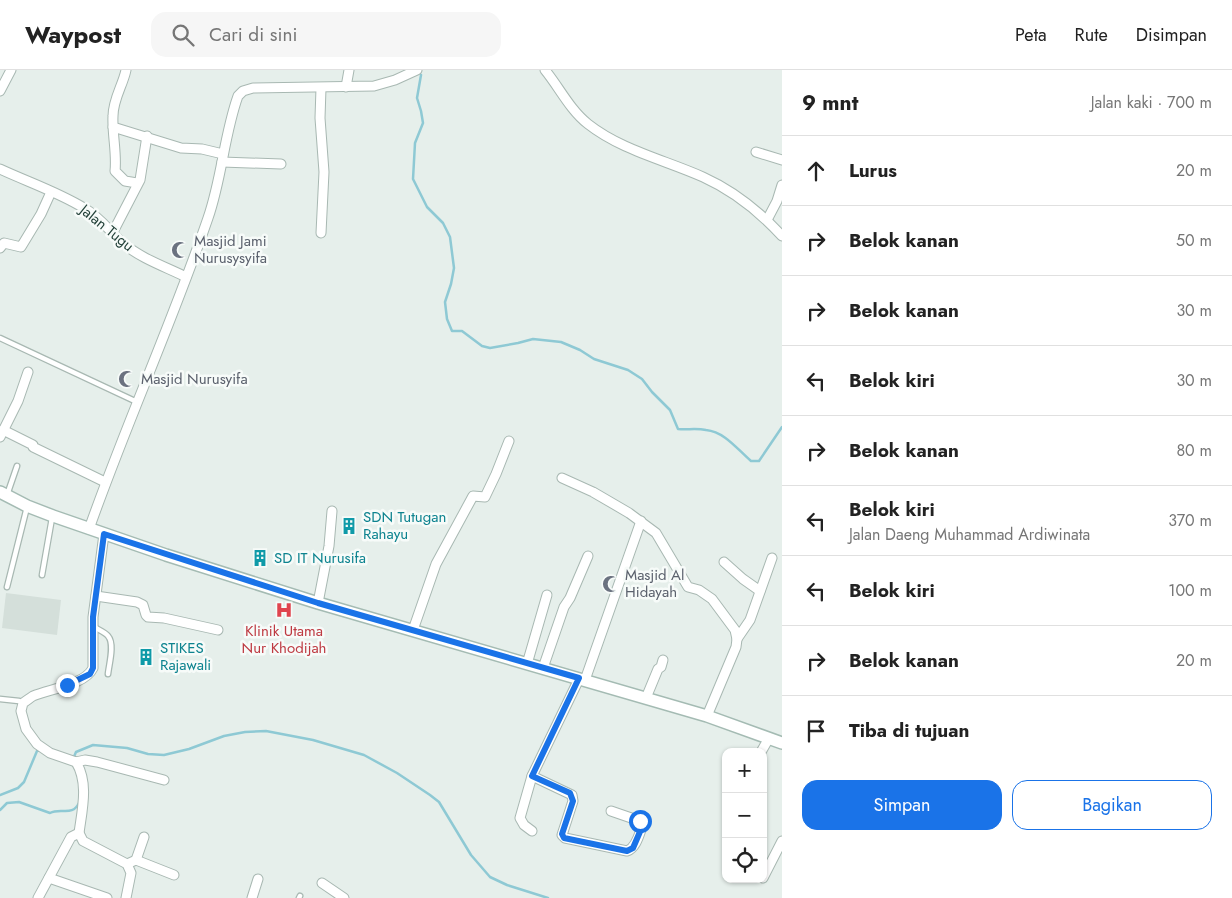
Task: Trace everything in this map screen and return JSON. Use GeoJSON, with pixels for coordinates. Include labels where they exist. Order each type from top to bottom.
{"type":"FeatureCollection","features":[{"type":"Feature","properties":{"kind":"main road"},"geometry":{"type":"LineString","coordinates":[[3,493],[27,506],[89,529],[318,603],[707,716],[782,743]]}},
{"type":"Feature","properties":{"kind":"street"},"geometry":{"type":"LineString","coordinates":[[0,91],[11,70]]}},
{"type":"Feature","properties":{"kind":"street"},"geometry":{"type":"LineString","coordinates":[[126,70],[113,108],[115,171],[125,181],[137,183]]}},
{"type":"Feature","properties":{"kind":"street"},"geometry":{"type":"LineString","coordinates":[[346,87],[349,70]]}},
{"type":"Feature","properties":{"kind":"street"},"geometry":{"type":"LineString","coordinates":[[89,529],[137,402],[170,323],[209,216],[238,96],[243,91],[253,88],[374,86],[395,80],[417,70]]}},
{"type":"Feature","properties":{"kind":"street"},"geometry":{"type":"LineString","coordinates":[[545,70],[579,116],[594,129],[641,152],[705,178],[742,198],[768,220],[782,236]]}},
{"type":"Feature","properties":{"kind":"street"},"geometry":{"type":"LineString","coordinates":[[321,88],[320,118],[324,172],[321,233]]}},
{"type":"Feature","properties":{"kind":"street"},"geometry":{"type":"LineString","coordinates":[[113,127],[182,148],[202,149],[222,158],[281,164]]}},
{"type":"Feature","properties":{"kind":"street"},"geometry":{"type":"LineString","coordinates":[[113,232],[140,180],[147,136]]}},
{"type":"Feature","properties":{"kind":"street"},"geometry":{"type":"LineString","coordinates":[[756,152],[782,160]]}},
{"type":"Feature","properties":{"kind":"street","name":"Jalan Tugu"},"geometry":{"type":"LineString","coordinates":[[0,168],[86,209],[124,244],[186,277]]}},
{"type":"Feature","properties":{"kind":"street"},"geometry":{"type":"LineString","coordinates":[[768,220],[782,185]]}},
{"type":"Feature","properties":{"kind":"street"},"geometry":{"type":"LineString","coordinates":[[0,248],[4,243],[21,247],[44,209],[51,192]]}},
{"type":"Feature","properties":{"kind":"street"},"geometry":{"type":"LineString","coordinates":[[28,372],[18,401],[2,433],[33,445],[33,447],[106,482]]}},
{"type":"Feature","properties":{"kind":"street"},"geometry":{"type":"LineString","coordinates":[[413,630],[436,564],[473,496],[485,497],[509,441]]}},
{"type":"Feature","properties":{"kind":"street"},"geometry":{"type":"LineString","coordinates":[[562,478],[593,492],[641,522],[656,534],[688,587],[702,592],[712,599],[735,630],[737,638],[736,647],[707,716]]}},
{"type":"Feature","properties":{"kind":"street"},"geometry":{"type":"LineString","coordinates":[[318,603],[329,546],[332,511]]}},
{"type":"Feature","properties":{"kind":"street"},"geometry":{"type":"LineString","coordinates":[[532,831],[524,825],[520,818],[532,776],[582,679],[641,522]]}},
{"type":"Feature","properties":{"kind":"street"},"geometry":{"type":"LineString","coordinates":[[104,534],[92,627],[93,668],[90,674],[67,685],[33,696],[23,703],[21,712],[26,729],[37,744],[57,757],[76,762],[85,760],[97,762],[164,780]]}},
{"type":"Feature","properties":{"kind":"street"},"geometry":{"type":"LineString","coordinates":[[542,668],[564,607],[570,598],[588,556]]}},
{"type":"Feature","properties":{"kind":"street"},"geometry":{"type":"LineString","coordinates":[[737,638],[750,620],[772,558]]}},
{"type":"Feature","properties":{"kind":"street"},"geometry":{"type":"LineString","coordinates":[[724,562],[760,591]]}},
{"type":"Feature","properties":{"kind":"street"},"geometry":{"type":"LineString","coordinates":[[527,664],[548,595]]}},
{"type":"Feature","properties":{"kind":"street"},"geometry":{"type":"LineString","coordinates":[[96,596],[137,602],[143,605],[148,617],[164,618],[218,630]]}},
{"type":"Feature","properties":{"kind":"street"},"geometry":{"type":"LineString","coordinates":[[646,698],[663,660]]}},
{"type":"Feature","properties":{"kind":"street"},"geometry":{"type":"LineString","coordinates":[[763,748],[769,738]]}},
{"type":"Feature","properties":{"kind":"street"},"geometry":{"type":"LineString","coordinates":[[76,762],[81,770],[84,781],[78,833],[83,840],[127,864],[131,873],[126,898]]}},
{"type":"Feature","properties":{"kind":"street"},"geometry":{"type":"LineString","coordinates":[[532,776],[572,795],[573,801],[562,834],[564,838],[627,851],[630,850],[636,841],[642,824],[640,821],[611,812]]}},
{"type":"Feature","properties":{"kind":"street"},"geometry":{"type":"LineString","coordinates":[[38,898],[71,837],[78,833]]}},
{"type":"Feature","properties":{"kind":"street"},"geometry":{"type":"LineString","coordinates":[[136,860],[144,837]]}},
{"type":"Feature","properties":{"kind":"street"},"geometry":{"type":"LineString","coordinates":[[767,870],[782,841]]}},
{"type":"Feature","properties":{"kind":"street"},"geometry":{"type":"LineString","coordinates":[[127,864],[136,860],[174,875]]}},
{"type":"Feature","properties":{"kind":"street"},"geometry":{"type":"LineString","coordinates":[[49,878],[107,898]]}},
{"type":"Feature","properties":{"kind":"street"},"geometry":{"type":"LineString","coordinates":[[252,898],[258,878]]}},
{"type":"Feature","properties":{"kind":"street"},"geometry":{"type":"LineString","coordinates":[[322,883],[344,898]]}},
{"type":"Feature","properties":{"kind":"lane"},"geometry":{"type":"LineString","coordinates":[[0,338],[137,402]]}},
{"type":"Feature","properties":{"kind":"lane"},"geometry":{"type":"LineString","coordinates":[[3,493],[17,466]]}},
{"type":"Feature","properties":{"kind":"lane"},"geometry":{"type":"LineString","coordinates":[[7,587],[27,506]]}},
{"type":"Feature","properties":{"kind":"lane"},"geometry":{"type":"LineString","coordinates":[[42,576],[53,516]]}},
{"type":"Feature","properties":{"kind":"lane"},"geometry":{"type":"LineString","coordinates":[[92,627],[107,634],[110,638],[108,674]]}},
{"type":"Feature","properties":{"kind":"lane"},"geometry":{"type":"LineString","coordinates":[[0,699],[23,703]]}},
{"type":"Feature","properties":{"kind":"shaded area"},"geometry":{"type":"Polygon","coordinates":[[[6,593],[61,600],[57,635],[2,628],[6,593]]]}},
{"type":"Feature","properties":{"kind":"waterway"},"geometry":{"type":"LineString","coordinates":[[421,75],[417,98],[423,123],[415,143],[413,179],[427,207],[443,223],[450,237],[454,268],[445,302],[447,319],[452,331],[462,331],[482,346],[490,348],[533,339],[561,342],[580,350],[594,359],[628,370],[642,379],[670,410],[678,429],[713,431],[725,438],[751,461],[759,461],[782,427]]}},
{"type":"Feature","properties":{"kind":"waterway"},"geometry":{"type":"LineString","coordinates":[[73,759],[76,752],[93,745],[127,748],[148,754],[164,755],[189,749],[224,736],[245,732],[266,731],[313,740],[364,755],[397,773],[430,795],[439,802],[471,855],[490,877],[507,885],[548,898]]}},
{"type":"Feature","properties":{"kind":"waterway"},"geometry":{"type":"LineString","coordinates":[[0,795],[18,788],[24,782],[37,751],[42,750]]}},
{"type":"Feature","properties":{"kind":"waterway"},"geometry":{"type":"LineString","coordinates":[[0,810],[7,803],[19,802],[50,813],[73,810],[79,803]]}},
{"type":"Feature","properties":{"kind":"place","name":"Masjid Jami Nurusysyifa"},"geometry":{"type":"Point","coordinates":[180,250]}},
{"type":"Feature","properties":{"kind":"place","name":"Masjid Nurusyifa"},"geometry":{"type":"Point","coordinates":[127,379]}},
{"type":"Feature","properties":{"kind":"place","name":"SDN Tutugan Rahayu"},"geometry":{"type":"Point","coordinates":[349,526]}},
{"type":"Feature","properties":{"kind":"place","name":"SD IT Nurusifa"},"geometry":{"type":"Point","coordinates":[260,558]}},
{"type":"Feature","properties":{"kind":"place","name":"Masjid Al Hidayah"},"geometry":{"type":"Point","coordinates":[611,584]}},
{"type":"Feature","properties":{"kind":"place","name":"Klinik Utama Nur Khodijah"},"geometry":{"type":"Point","coordinates":[284,610]}},
{"type":"Feature","properties":{"kind":"place","name":"STIKES Rajawali"},"geometry":{"type":"Point","coordinates":[146,657]}},
{"type":"Feature","properties":{"kind":"route"},"geometry":{"type":"LineString","coordinates":[[67,685],[90,674],[93,668],[93,617],[104,534],[318,603],[579,678],[532,776],[572,795],[573,801],[562,834],[564,838],[627,851],[633,848],[642,827],[640,821]]}}]}
